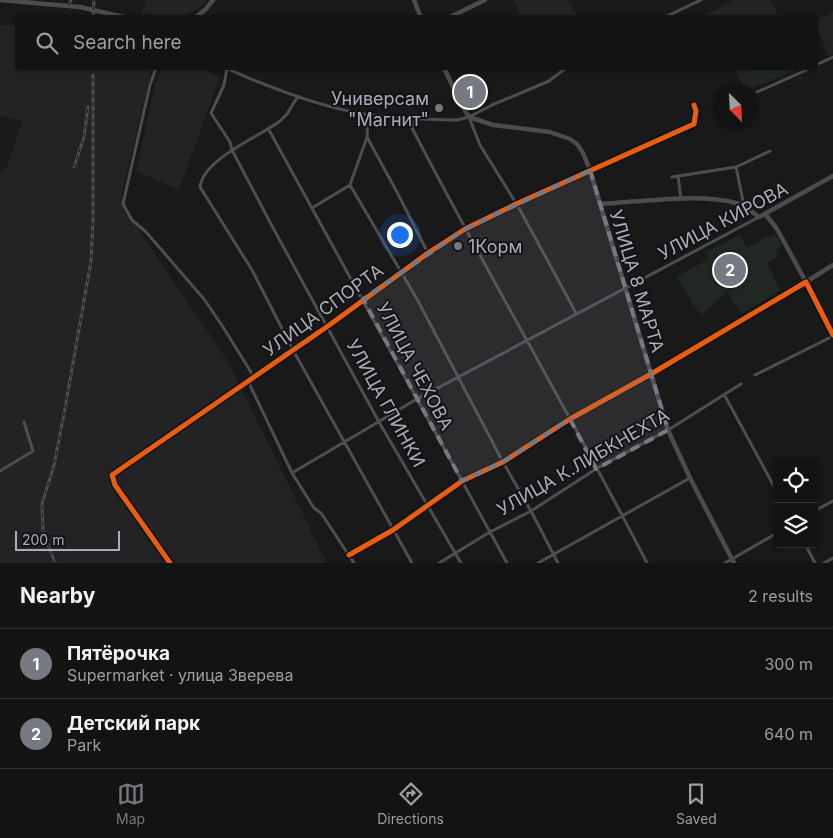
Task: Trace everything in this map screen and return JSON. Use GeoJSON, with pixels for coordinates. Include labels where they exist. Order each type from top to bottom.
{"type":"FeatureCollection","features":[{"type":"Feature","properties":{"kind":"main road"},"geometry":{"type":"LineString","coordinates":[[0,0],[76,6],[115,15]]}},
{"type":"Feature","properties":{"kind":"main road"},"geometry":{"type":"LineString","coordinates":[[199,15],[213,0]]}},
{"type":"Feature","properties":{"kind":"main road"},"geometry":{"type":"LineString","coordinates":[[414,0],[420,15]]}},
{"type":"Feature","properties":{"kind":"main road"},"geometry":{"type":"LineString","coordinates":[[454,15],[485,0]]}},
{"type":"Feature","properties":{"kind":"main road"},"geometry":{"type":"LineString","coordinates":[[445,70],[469,117]]}},
{"type":"Feature","properties":{"kind":"main road","name":"УЛИЦА 8 МАРТА"},"geometry":{"type":"LineString","coordinates":[[469,117],[493,125],[550,132],[570,139],[577,144],[583,153],[590,170],[668,430],[690,478],[733,561]]}},
{"type":"Feature","properties":{"kind":"main road","name":"УЛИЦА КИРОВА"},"geometry":{"type":"LineString","coordinates":[[759,217],[766,215],[833,176]]}},
{"type":"Feature","properties":{"kind":"main road"},"geometry":{"type":"LineString","coordinates":[[600,204],[681,199],[727,201],[744,206],[759,217]]}},
{"type":"Feature","properties":{"kind":"main road"},"geometry":{"type":"LineString","coordinates":[[766,215],[777,229],[806,282],[833,265]]}},
{"type":"Feature","properties":{"kind":"street"},"geometry":{"type":"LineString","coordinates":[[669,15],[701,0]]}},
{"type":"Feature","properties":{"kind":"street"},"geometry":{"type":"LineString","coordinates":[[818,65],[833,57]]}},
{"type":"Feature","properties":{"kind":"street"},"geometry":{"type":"LineString","coordinates":[[155,70],[150,85],[123,204],[132,220],[146,232],[204,299],[254,377]]}},
{"type":"Feature","properties":{"kind":"street","name":"УЛИЦА ГЛИНКИ"},"geometry":{"type":"LineString","coordinates":[[227,70],[224,85],[211,113],[230,142],[232,150],[272,226],[379,422],[461,563]]}},
{"type":"Feature","properties":{"kind":"street"},"geometry":{"type":"LineString","coordinates":[[232,70],[298,96],[340,109],[368,114],[457,120],[469,117],[492,105],[550,81],[564,70]]}},
{"type":"Feature","properties":{"kind":"street"},"geometry":{"type":"LineString","coordinates":[[758,92],[807,70]]}},
{"type":"Feature","properties":{"kind":"street"},"geometry":{"type":"LineString","coordinates":[[298,96],[287,114],[269,130],[232,150],[215,163],[201,180],[200,187],[252,270],[293,350],[412,563]]}},
{"type":"Feature","properties":{"kind":"street","name":"УЛИЦА СПОРТА"},"geometry":{"type":"LineString","coordinates":[[170,563],[115,485],[112,475],[328,326],[400,272],[465,229],[590,170],[694,124],[696,111],[694,105]]}},
{"type":"Feature","properties":{"kind":"street"},"geometry":{"type":"LineString","coordinates":[[312,208],[350,185],[366,138],[368,114]]}},
{"type":"Feature","properties":{"kind":"street"},"geometry":{"type":"LineString","coordinates":[[469,117],[480,145],[516,204],[576,313]]}},
{"type":"Feature","properties":{"kind":"street"},"geometry":{"type":"LineString","coordinates":[[414,118],[412,128],[647,563]]}},
{"type":"Feature","properties":{"kind":"street","name":"УЛИЦА ЧЕХОВА"},"geometry":{"type":"LineString","coordinates":[[269,130],[507,563]]}},
{"type":"Feature","properties":{"kind":"street"},"geometry":{"type":"LineString","coordinates":[[366,138],[398,194],[428,253]]}},
{"type":"Feature","properties":{"kind":"street"},"geometry":{"type":"LineString","coordinates":[[672,176],[736,167],[770,151]]}},
{"type":"Feature","properties":{"kind":"street"},"geometry":{"type":"LineString","coordinates":[[736,167],[744,206]]}},
{"type":"Feature","properties":{"kind":"street"},"geometry":{"type":"LineString","coordinates":[[678,176],[681,199]]}},
{"type":"Feature","properties":{"kind":"street"},"geometry":{"type":"LineString","coordinates":[[350,185],[417,299],[502,462],[531,511],[558,563]]}},
{"type":"Feature","properties":{"kind":"street","name":"УЛИЦА КИРОВА"},"geometry":{"type":"LineString","coordinates":[[292,473],[417,399],[759,217]]}},
{"type":"Feature","properties":{"kind":"street"},"geometry":{"type":"LineString","coordinates":[[349,555],[393,530],[462,482],[502,462],[570,418],[651,374],[806,282],[833,336],[755,376]]}},
{"type":"Feature","properties":{"kind":"street"},"geometry":{"type":"LineString","coordinates":[[248,381],[292,473],[314,508],[321,513],[354,563]]}},
{"type":"Feature","properties":{"kind":"street","name":"УЛИЦА К.ЛИБКНЕХТА"},"geometry":{"type":"LineString","coordinates":[[439,563],[490,532],[531,511],[596,469],[668,430],[741,384]]}},
{"type":"Feature","properties":{"kind":"street"},"geometry":{"type":"LineString","coordinates":[[724,394],[773,485]]}},
{"type":"Feature","properties":{"kind":"street"},"geometry":{"type":"LineString","coordinates":[[0,471],[33,450],[24,422]]}},
{"type":"Feature","properties":{"kind":"street"},"geometry":{"type":"LineString","coordinates":[[538,563],[690,478]]}},
{"type":"Feature","properties":{"kind":"street"},"geometry":{"type":"LineString","coordinates":[[818,509],[833,501]]}},
{"type":"Feature","properties":{"kind":"street"},"geometry":{"type":"LineString","coordinates":[[724,563],[733,561],[773,536]]}},
{"type":"Feature","properties":{"kind":"street"},"geometry":{"type":"LineString","coordinates":[[807,548],[815,563]]}},
{"type":"Feature","properties":{"kind":"street"},"geometry":{"type":"LineString","coordinates":[[824,563],[833,558]]}},
{"type":"Feature","properties":{"kind":"highlighted area"},"geometry":{"type":"Polygon","coordinates":[[[590,170],[668,430],[596,469],[570,419],[503,462],[462,481],[363,299],[465,229],[590,170]]]}},
{"type":"Feature","properties":{"kind":"shaded area"},"geometry":{"type":"Polygon","coordinates":[[[146,0],[207,0],[201,7],[187,15],[142,14],[146,0]]]}},
{"type":"Feature","properties":{"kind":"shaded area"},"geometry":{"type":"Polygon","coordinates":[[[513,0],[568,0],[578,15],[521,15],[513,0]]]}},
{"type":"Feature","properties":{"kind":"shaded area"},"geometry":{"type":"Polygon","coordinates":[[[733,0],[770,0],[778,15],[706,15],[733,0]]]}},
{"type":"Feature","properties":{"kind":"shaded area"},"geometry":{"type":"Polygon","coordinates":[[[833,12],[833,53],[829,55],[818,32],[818,20],[833,12]]]}},
{"type":"Feature","properties":{"kind":"shaded area"},"geometry":{"type":"Polygon","coordinates":[[[0,25],[15,26],[15,70],[152,70],[121,197],[132,220],[227,360],[327,563],[0,563],[0,172],[7,167],[22,121],[0,116],[0,25]]]}},
{"type":"Feature","properties":{"kind":"shaded area"},"geometry":{"type":"Polygon","coordinates":[[[161,70],[205,70],[220,77],[179,190],[136,171],[155,85],[161,70]]]}},
{"type":"Feature","properties":{"kind":"shaded area"},"geometry":{"type":"Polygon","coordinates":[[[735,70],[797,70],[758,86],[745,85],[735,70]]]}},
{"type":"Feature","properties":{"kind":"shaded area"},"geometry":{"type":"Polygon","coordinates":[[[744,70],[790,70],[754,85],[744,70]]]}},
{"type":"Feature","properties":{"kind":"shaded area"},"geometry":{"type":"Polygon","coordinates":[[[740,235],[747,248],[768,236],[770,238],[776,235],[782,246],[776,250],[779,256],[767,263],[780,290],[742,314],[727,291],[701,316],[676,277],[709,259],[706,252],[740,235]]]}},
{"type":"Feature","properties":{"kind":"railway"},"geometry":{"type":"LineString","coordinates":[[69,6],[71,0]]}},
{"type":"Feature","properties":{"kind":"railway"},"geometry":{"type":"LineString","coordinates":[[93,15],[94,0]]}},
{"type":"Feature","properties":{"kind":"railway"},"geometry":{"type":"LineString","coordinates":[[55,563],[43,531],[42,504],[54,465],[91,261],[93,221],[93,75]]}},
{"type":"Feature","properties":{"kind":"railway"},"geometry":{"type":"LineString","coordinates":[[74,167],[84,137],[88,107]]}},
{"type":"Feature","properties":{"kind":"cycle path"},"geometry":{"type":"LineString","coordinates":[[170,563],[115,485],[112,475],[465,229],[694,124],[696,111],[694,105]]}},
{"type":"Feature","properties":{"kind":"cycle path"},"geometry":{"type":"LineString","coordinates":[[349,555],[393,530],[462,481],[503,462],[570,419],[651,374],[806,282],[833,335]]}},
{"type":"Feature","properties":{"kind":"place","name":"Пятёрочка"},"geometry":{"type":"Point","coordinates":[470,92]}},
{"type":"Feature","properties":{"kind":"place","name":"Универсам \"Магнит\""},"geometry":{"type":"Point","coordinates":[439,108]}},
{"type":"Feature","properties":{"kind":"place","name":"1Корм"},"geometry":{"type":"Point","coordinates":[458,246]}},
{"type":"Feature","properties":{"kind":"place","name":"Детский парк"},"geometry":{"type":"Point","coordinates":[730,270]}}]}
